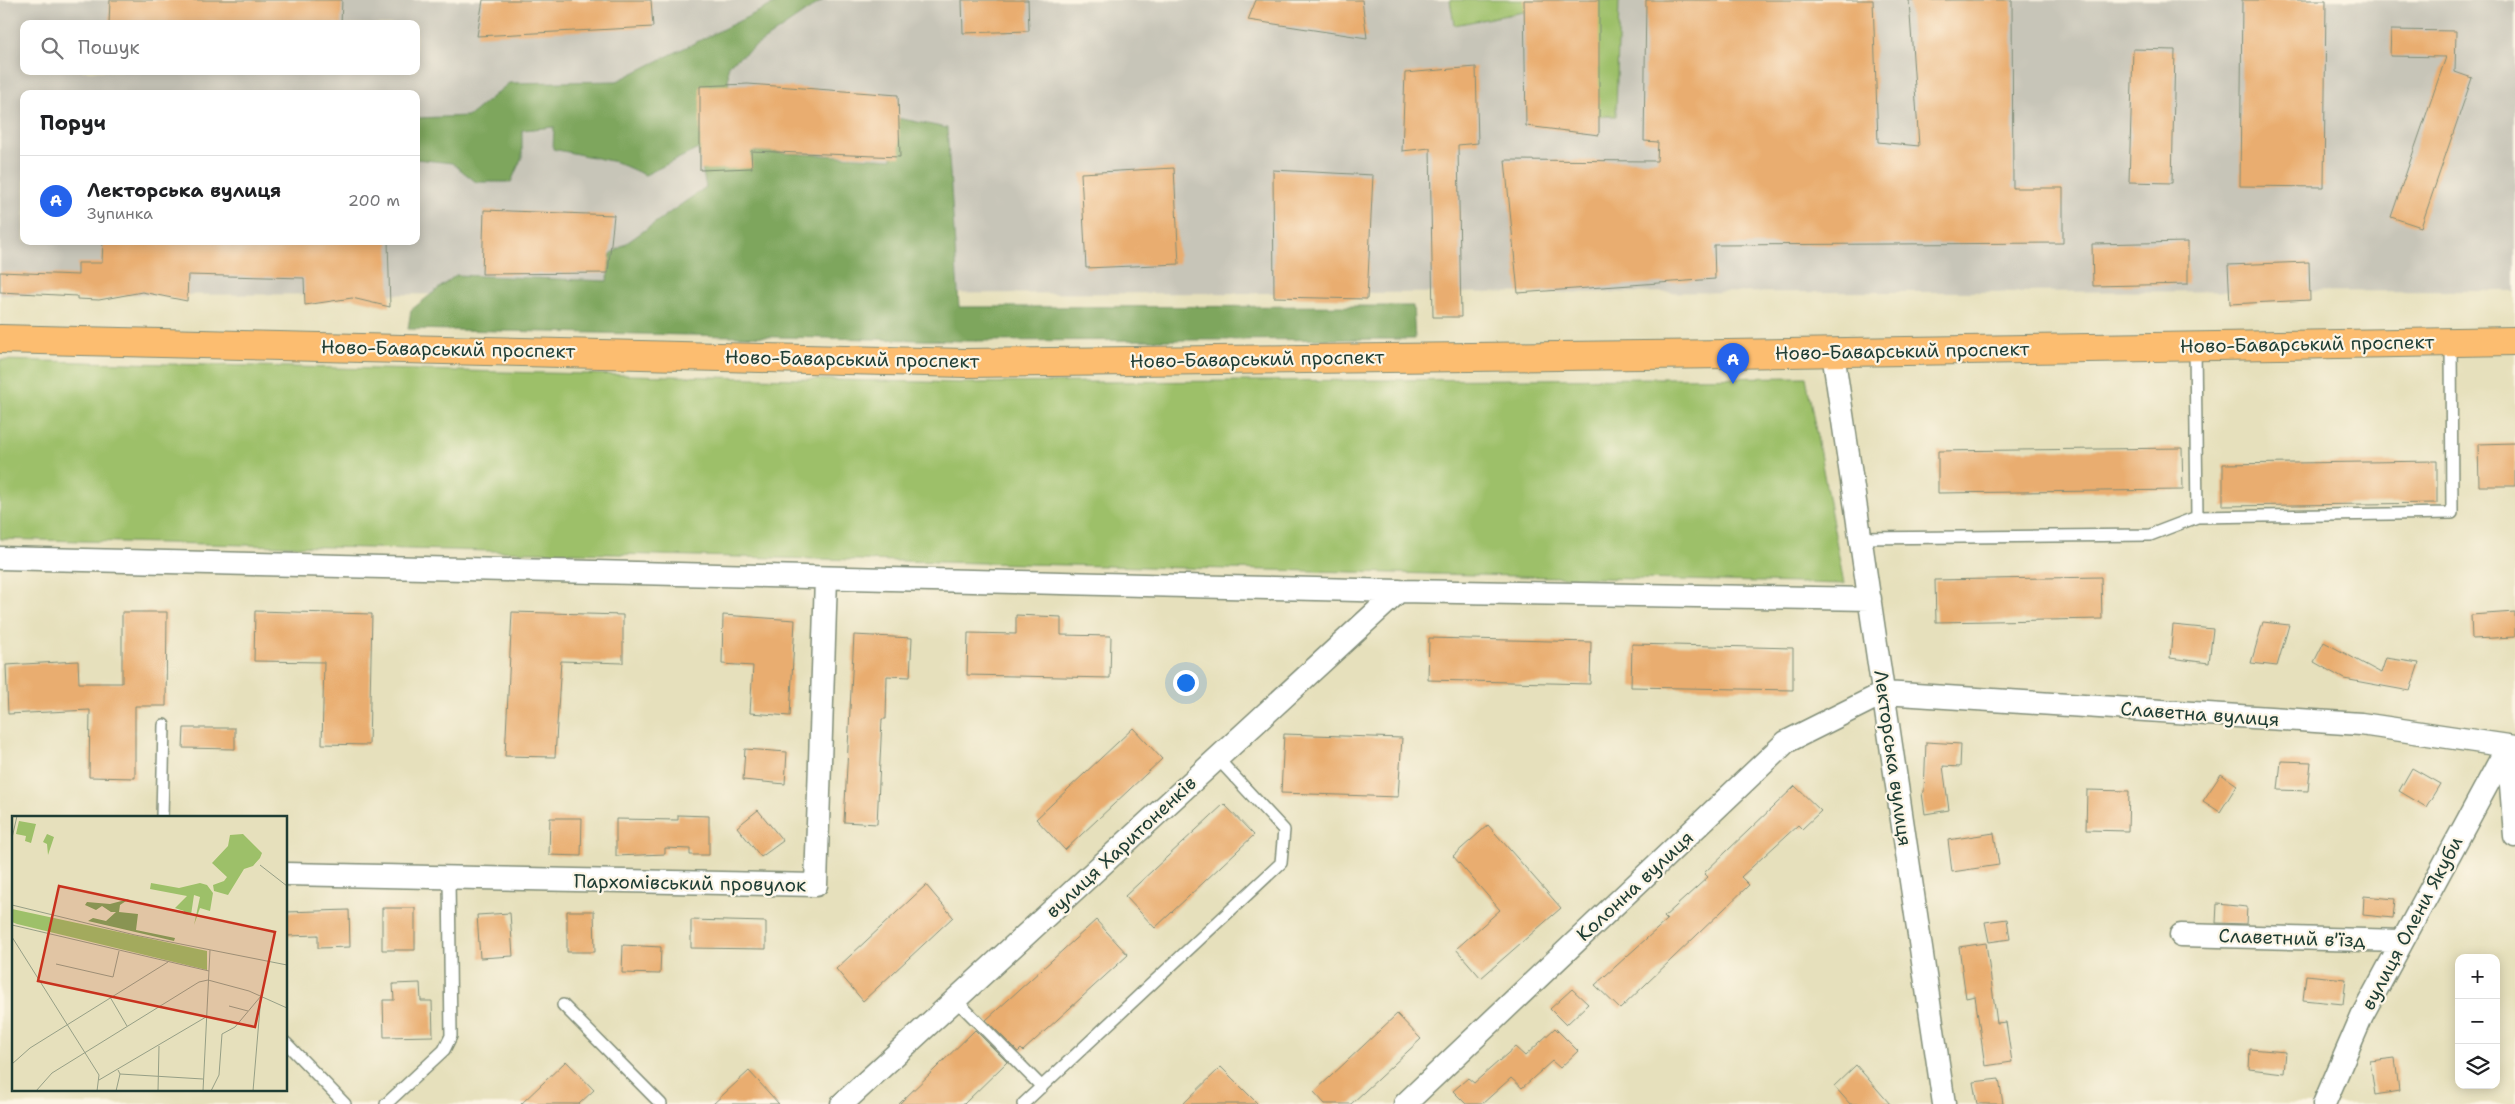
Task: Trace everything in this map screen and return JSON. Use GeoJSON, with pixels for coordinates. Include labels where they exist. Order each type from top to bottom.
{"type":"FeatureCollection","features":[{"type":"Feature","properties":{"kind":"main road","name":"Ново-Баварський проспект"},"geometry":{"type":"LineString","coordinates":[[0,339],[965,363],[2515,341]]}},
{"type":"Feature","properties":{"kind":"street","name":"Лекторська вулиця"},"geometry":{"type":"LineString","coordinates":[[1833,352],[1944,1104]]}},
{"type":"Feature","properties":{"kind":"street"},"geometry":{"type":"LineString","coordinates":[[0,558],[1399,591],[1870,599]]}},
{"type":"Feature","properties":{"kind":"street","name":"Пархомівський провулок"},"geometry":{"type":"LineString","coordinates":[[288,874],[816,885],[826,578]]}},
{"type":"Feature","properties":{"kind":"street","name":"вулиця Харитоненків"},"geometry":{"type":"LineString","coordinates":[[842,1104],[1399,591]]}},
{"type":"Feature","properties":{"kind":"street","name":"Славетна вулиця"},"geometry":{"type":"LineString","coordinates":[[1884,693],[2361,724],[2512,747]]}},
{"type":"Feature","properties":{"kind":"street","name":"Колонна вулиця"},"geometry":{"type":"LineString","coordinates":[[1405,1104],[1786,742],[1884,693]]}},
{"type":"Feature","properties":{"kind":"street"},"geometry":{"type":"LineString","coordinates":[[2512,747],[2515,836]]}},
{"type":"Feature","properties":{"kind":"street","name":"вулиця Олени Якуби"},"geometry":{"type":"LineString","coordinates":[[2324,1104],[2362,1016],[2512,747]]}},
{"type":"Feature","properties":{"kind":"street","name":"Славетний в'їзд"},"geometry":{"type":"LineString","coordinates":[[2181,935],[2402,942]]}},
{"type":"Feature","properties":{"kind":"lane"},"geometry":{"type":"LineString","coordinates":[[1861,538],[2150,535],[2197,517],[2452,513],[2451,342]]}},
{"type":"Feature","properties":{"kind":"lane"},"geometry":{"type":"LineString","coordinates":[[2195,346],[2197,517]]}},
{"type":"Feature","properties":{"kind":"lane"},"geometry":{"type":"LineString","coordinates":[[162,816],[164,725]]}},
{"type":"Feature","properties":{"kind":"lane"},"geometry":{"type":"LineString","coordinates":[[1023,1104],[1281,863],[1284,830],[1218,758]]}},
{"type":"Feature","properties":{"kind":"lane"},"geometry":{"type":"LineString","coordinates":[[386,1104],[444,1050],[451,1036],[449,878]]}},
{"type":"Feature","properties":{"kind":"lane"},"geometry":{"type":"LineString","coordinates":[[956,1000],[1042,1087]]}},
{"type":"Feature","properties":{"kind":"lane"},"geometry":{"type":"LineString","coordinates":[[563,1005],[661,1104]]}},
{"type":"Feature","properties":{"kind":"lane"},"geometry":{"type":"LineString","coordinates":[[288,1044],[345,1104]]}},
{"type":"Feature","properties":{"kind":"shaded area"},"geometry":{"type":"Polygon","coordinates":[[[0,0],[2515,0],[2515,291],[0,295],[0,0]]]}},
{"type":"Feature","properties":{"kind":"green space"},"geometry":{"type":"Polygon","coordinates":[[[782,0],[823,0],[728,65],[730,150],[892,159],[892,117],[947,128],[959,307],[1413,306],[1415,339],[965,341],[408,329],[411,310],[456,275],[607,281],[611,254],[706,187],[698,149],[645,175],[616,162],[553,149],[554,127],[522,130],[522,157],[511,182],[476,182],[452,163],[420,159],[420,118],[469,116],[509,83],[617,81],[782,0]]]}},
{"type":"Feature","properties":{"kind":"green space"},"geometry":{"type":"Polygon","coordinates":[[[1450,0],[1535,0],[1534,10],[1454,25],[1450,0]]]}},
{"type":"Feature","properties":{"kind":"green space"},"geometry":{"type":"Polygon","coordinates":[[[1597,0],[1619,0],[1616,116],[1595,116],[1597,0]]]}},
{"type":"Feature","properties":{"kind":"green space"},"geometry":{"type":"Polygon","coordinates":[[[0,360],[963,383],[1806,377],[1844,584],[0,539],[0,360]]]}},
{"type":"Feature","properties":{"kind":"building"},"geometry":{"type":"Polygon","coordinates":[[[110,0],[342,0],[341,20],[109,20],[110,0]]]}},
{"type":"Feature","properties":{"kind":"building"},"geometry":{"type":"Polygon","coordinates":[[[483,0],[651,0],[653,27],[477,36],[483,0]]]}},
{"type":"Feature","properties":{"kind":"building"},"geometry":{"type":"Polygon","coordinates":[[[962,0],[1028,0],[1029,31],[963,33],[962,0]]]}},
{"type":"Feature","properties":{"kind":"building"},"geometry":{"type":"Polygon","coordinates":[[[1256,0],[1362,0],[1367,38],[1248,20],[1256,0]]]}},
{"type":"Feature","properties":{"kind":"building"},"geometry":{"type":"Polygon","coordinates":[[[1524,0],[1599,0],[1599,135],[1526,126],[1524,0]]]}},
{"type":"Feature","properties":{"kind":"building"},"geometry":{"type":"Polygon","coordinates":[[[1646,0],[1873,0],[1878,142],[1919,146],[1909,0],[2012,0],[2013,188],[2063,188],[2063,243],[1714,245],[1715,279],[1518,293],[1505,160],[1657,161],[1658,142],[1644,141],[1646,0]]]}},
{"type":"Feature","properties":{"kind":"building"},"geometry":{"type":"Polygon","coordinates":[[[2242,0],[2326,0],[2324,187],[2240,186],[2242,0]]]}},
{"type":"Feature","properties":{"kind":"building"},"geometry":{"type":"Polygon","coordinates":[[[2391,30],[2456,31],[2455,72],[2472,78],[2421,227],[2391,217],[2446,57],[2390,56],[2391,30]]]}},
{"type":"Feature","properties":{"kind":"building"},"geometry":{"type":"Polygon","coordinates":[[[2133,49],[2175,50],[2172,183],[2129,182],[2133,49]]]}},
{"type":"Feature","properties":{"kind":"building"},"geometry":{"type":"Polygon","coordinates":[[[1476,67],[1478,143],[1458,145],[1461,317],[1433,317],[1430,148],[1402,151],[1405,73],[1476,67]]]}},
{"type":"Feature","properties":{"kind":"building"},"geometry":{"type":"Polygon","coordinates":[[[748,84],[898,95],[900,157],[751,151],[752,168],[700,170],[700,86],[748,84]]]}},
{"type":"Feature","properties":{"kind":"building"},"geometry":{"type":"Polygon","coordinates":[[[1174,168],[1179,264],[1086,268],[1081,173],[1174,168]]]}},
{"type":"Feature","properties":{"kind":"building"},"geometry":{"type":"Polygon","coordinates":[[[1273,170],[1373,175],[1367,299],[1274,297],[1273,170]]]}},
{"type":"Feature","properties":{"kind":"building"},"geometry":{"type":"Polygon","coordinates":[[[484,210],[614,215],[608,273],[482,274],[484,210]]]}},
{"type":"Feature","properties":{"kind":"building"},"geometry":{"type":"Polygon","coordinates":[[[2188,242],[2188,284],[2093,286],[2092,244],[2188,242]]]}},
{"type":"Feature","properties":{"kind":"building"},"geometry":{"type":"Polygon","coordinates":[[[103,245],[388,245],[390,307],[352,298],[305,305],[304,278],[188,275],[187,301],[142,292],[99,300],[77,299],[77,296],[0,292],[0,272],[78,275],[78,263],[102,263],[103,245]]]}},
{"type":"Feature","properties":{"kind":"building"},"geometry":{"type":"Polygon","coordinates":[[[2309,262],[2310,300],[2230,304],[2228,265],[2309,262]]]}},
{"type":"Feature","properties":{"kind":"building"},"geometry":{"type":"Polygon","coordinates":[[[2515,443],[2515,486],[2479,486],[2478,444],[2515,443]]]}},
{"type":"Feature","properties":{"kind":"building"},"geometry":{"type":"Polygon","coordinates":[[[2182,448],[2183,490],[1938,493],[1938,451],[2182,448]]]}},
{"type":"Feature","properties":{"kind":"building"},"geometry":{"type":"Polygon","coordinates":[[[2437,461],[2437,503],[2223,506],[2223,464],[2437,461]]]}},
{"type":"Feature","properties":{"kind":"building"},"geometry":{"type":"Polygon","coordinates":[[[2101,577],[2102,619],[1936,622],[1935,580],[2101,577]]]}},
{"type":"Feature","properties":{"kind":"building"},"geometry":{"type":"Polygon","coordinates":[[[255,611],[372,614],[369,745],[322,744],[324,662],[254,661],[255,611]]]}},
{"type":"Feature","properties":{"kind":"building"},"geometry":{"type":"Polygon","coordinates":[[[122,612],[167,612],[166,706],[135,706],[135,778],[89,777],[90,710],[8,714],[6,665],[78,661],[79,683],[122,683],[122,612]]]}},
{"type":"Feature","properties":{"kind":"building"},"geometry":{"type":"Polygon","coordinates":[[[512,612],[623,615],[623,663],[561,661],[555,757],[505,756],[512,612]]]}},
{"type":"Feature","properties":{"kind":"building"},"geometry":{"type":"Polygon","coordinates":[[[2515,612],[2515,637],[2472,639],[2471,615],[2515,612]]]}},
{"type":"Feature","properties":{"kind":"building"},"geometry":{"type":"Polygon","coordinates":[[[723,615],[795,620],[790,716],[750,713],[753,666],[722,664],[723,615]]]}},
{"type":"Feature","properties":{"kind":"building"},"geometry":{"type":"Polygon","coordinates":[[[1016,615],[1061,617],[1061,635],[1111,636],[1110,678],[967,675],[968,633],[1016,634],[1016,615]]]}},
{"type":"Feature","properties":{"kind":"building"},"geometry":{"type":"Polygon","coordinates":[[[2263,622],[2289,625],[2277,666],[2251,663],[2263,622]]]}},
{"type":"Feature","properties":{"kind":"building"},"geometry":{"type":"Polygon","coordinates":[[[2173,625],[2213,629],[2209,663],[2170,658],[2173,625]]]}},
{"type":"Feature","properties":{"kind":"building"},"geometry":{"type":"Polygon","coordinates":[[[854,635],[912,638],[910,677],[887,676],[886,719],[882,719],[877,824],[844,822],[854,635]]]}},
{"type":"Feature","properties":{"kind":"building"},"geometry":{"type":"Polygon","coordinates":[[[1429,638],[1591,642],[1590,684],[1428,680],[1429,638]]]}},
{"type":"Feature","properties":{"kind":"building"},"geometry":{"type":"Polygon","coordinates":[[[2324,642],[2381,673],[2386,658],[2419,663],[2410,691],[2344,679],[2314,662],[2324,642]]]}},
{"type":"Feature","properties":{"kind":"building"},"geometry":{"type":"Polygon","coordinates":[[[1632,644],[1793,648],[1793,690],[1631,687],[1632,644]]]}},
{"type":"Feature","properties":{"kind":"building"},"geometry":{"type":"Polygon","coordinates":[[[184,728],[235,728],[235,749],[183,748],[184,728]]]}},
{"type":"Feature","properties":{"kind":"building"},"geometry":{"type":"Polygon","coordinates":[[[1133,728],[1162,759],[1065,850],[1036,819],[1133,728]]]}},
{"type":"Feature","properties":{"kind":"building"},"geometry":{"type":"Polygon","coordinates":[[[1284,734],[1402,738],[1398,797],[1281,793],[1284,734]]]}},
{"type":"Feature","properties":{"kind":"building"},"geometry":{"type":"Polygon","coordinates":[[[1926,742],[1961,744],[1960,767],[1943,766],[1949,810],[1925,814],[1922,793],[1924,792],[1926,742]]]}},
{"type":"Feature","properties":{"kind":"building"},"geometry":{"type":"Polygon","coordinates":[[[745,749],[787,752],[785,784],[743,780],[745,749]]]}},
{"type":"Feature","properties":{"kind":"building"},"geometry":{"type":"Polygon","coordinates":[[[2281,761],[2311,762],[2308,791],[2278,790],[2281,761]]]}},
{"type":"Feature","properties":{"kind":"building"},"geometry":{"type":"Polygon","coordinates":[[[2412,768],[2440,784],[2426,807],[2399,791],[2412,768]]]}},
{"type":"Feature","properties":{"kind":"building"},"geometry":{"type":"Polygon","coordinates":[[[2221,774],[2237,785],[2220,812],[2203,801],[2221,774]]]}},
{"type":"Feature","properties":{"kind":"building"},"geometry":{"type":"Polygon","coordinates":[[[1795,786],[1821,811],[1802,829],[1798,825],[1741,877],[1749,885],[1620,1009],[1595,985],[1667,920],[1664,917],[1708,877],[1704,873],[1795,786]]]}},
{"type":"Feature","properties":{"kind":"building"},"geometry":{"type":"Polygon","coordinates":[[[2087,790],[2129,791],[2128,831],[2086,830],[2087,790]]]}},
{"type":"Feature","properties":{"kind":"building"},"geometry":{"type":"Polygon","coordinates":[[[1224,804],[1254,835],[1155,928],[1125,896],[1224,804]]]}},
{"type":"Feature","properties":{"kind":"building"},"geometry":{"type":"Polygon","coordinates":[[[758,810],[783,841],[761,857],[737,827],[758,810]]]}},
{"type":"Feature","properties":{"kind":"building"},"geometry":{"type":"Polygon","coordinates":[[[678,815],[709,816],[709,855],[690,855],[690,849],[665,848],[665,854],[616,856],[616,819],[678,820],[678,815]]]}},
{"type":"Feature","properties":{"kind":"building"},"geometry":{"type":"Polygon","coordinates":[[[550,818],[582,818],[581,856],[549,855],[550,818]]]}},
{"type":"Feature","properties":{"kind":"building"},"geometry":{"type":"Polygon","coordinates":[[[1488,825],[1561,908],[1481,978],[1456,949],[1500,910],[1453,856],[1488,825]]]}},
{"type":"Feature","properties":{"kind":"building"},"geometry":{"type":"Polygon","coordinates":[[[1994,833],[1999,865],[1952,872],[1948,840],[1994,833]]]}},
{"type":"Feature","properties":{"kind":"building"},"geometry":{"type":"Polygon","coordinates":[[[926,885],[953,917],[863,1001],[836,969],[926,885]]]}},
{"type":"Feature","properties":{"kind":"building"},"geometry":{"type":"Polygon","coordinates":[[[2364,896],[2395,899],[2393,918],[2363,915],[2364,896]]]}},
{"type":"Feature","properties":{"kind":"building"},"geometry":{"type":"Polygon","coordinates":[[[2217,904],[2247,907],[2246,924],[2216,923],[2217,904]]]}},
{"type":"Feature","properties":{"kind":"building"},"geometry":{"type":"Polygon","coordinates":[[[382,908],[415,908],[415,950],[382,950],[382,908]]]}},
{"type":"Feature","properties":{"kind":"building"},"geometry":{"type":"Polygon","coordinates":[[[349,910],[350,947],[318,948],[318,935],[288,936],[288,912],[349,910]]]}},
{"type":"Feature","properties":{"kind":"building"},"geometry":{"type":"Polygon","coordinates":[[[567,911],[594,911],[595,952],[567,952],[567,911]]]}},
{"type":"Feature","properties":{"kind":"building"},"geometry":{"type":"Polygon","coordinates":[[[510,913],[513,956],[480,958],[477,915],[510,913]]]}},
{"type":"Feature","properties":{"kind":"building"},"geometry":{"type":"Polygon","coordinates":[[[2007,919],[2010,939],[1989,942],[1985,922],[2007,919]]]}},
{"type":"Feature","properties":{"kind":"building"},"geometry":{"type":"Polygon","coordinates":[[[691,920],[766,922],[766,949],[691,948],[691,920]]]}},
{"type":"Feature","properties":{"kind":"building"},"geometry":{"type":"Polygon","coordinates":[[[1096,920],[1128,955],[1023,1051],[1021,1049],[1018,1052],[986,1020],[1096,920]]]}},
{"type":"Feature","properties":{"kind":"building"},"geometry":{"type":"Polygon","coordinates":[[[1986,943],[1997,1023],[2006,1022],[2012,1062],[1985,1066],[1975,996],[1966,998],[1959,947],[1986,943]]]}},
{"type":"Feature","properties":{"kind":"building"},"geometry":{"type":"Polygon","coordinates":[[[623,945],[661,947],[660,974],[622,973],[623,945]]]}},
{"type":"Feature","properties":{"kind":"building"},"geometry":{"type":"Polygon","coordinates":[[[2306,975],[2346,979],[2343,1004],[2303,1000],[2306,975]]]}},
{"type":"Feature","properties":{"kind":"building"},"geometry":{"type":"Polygon","coordinates":[[[420,983],[421,1001],[432,1001],[433,1036],[384,1037],[383,1000],[394,1000],[393,984],[420,983]]]}},
{"type":"Feature","properties":{"kind":"building"},"geometry":{"type":"Polygon","coordinates":[[[1572,989],[1588,1004],[1566,1025],[1550,1009],[1572,989]]]}},
{"type":"Feature","properties":{"kind":"building"},"geometry":{"type":"Polygon","coordinates":[[[1397,1014],[1421,1039],[1351,1104],[1325,1104],[1314,1092],[1397,1014]]]}},
{"type":"Feature","properties":{"kind":"building"},"geometry":{"type":"Polygon","coordinates":[[[1555,1028],[1578,1051],[1560,1068],[1552,1061],[1522,1088],[1511,1078],[1482,1104],[1466,1104],[1453,1091],[1468,1078],[1474,1083],[1515,1047],[1525,1056],[1555,1028]]]}},
{"type":"Feature","properties":{"kind":"building"},"geometry":{"type":"Polygon","coordinates":[[[975,1030],[1007,1062],[964,1104],[899,1104],[975,1030]]]}},
{"type":"Feature","properties":{"kind":"building"},"geometry":{"type":"Polygon","coordinates":[[[2250,1049],[2286,1052],[2284,1073],[2249,1069],[2250,1049]]]}},
{"type":"Feature","properties":{"kind":"building"},"geometry":{"type":"Polygon","coordinates":[[[2395,1058],[2399,1091],[2375,1095],[2370,1061],[2395,1058]]]}},
{"type":"Feature","properties":{"kind":"building"},"geometry":{"type":"Polygon","coordinates":[[[566,1061],[594,1090],[579,1104],[521,1104],[566,1061]]]}},
{"type":"Feature","properties":{"kind":"building"},"geometry":{"type":"Polygon","coordinates":[[[1856,1065],[1890,1104],[1850,1104],[1834,1086],[1856,1065]]]}},
{"type":"Feature","properties":{"kind":"building"},"geometry":{"type":"Polygon","coordinates":[[[1221,1067],[1258,1104],[1183,1104],[1221,1067]]]}},
{"type":"Feature","properties":{"kind":"building"},"geometry":{"type":"Polygon","coordinates":[[[749,1071],[779,1104],[713,1104],[749,1071]]]}},
{"type":"Feature","properties":{"kind":"building"},"geometry":{"type":"Polygon","coordinates":[[[1999,1079],[2003,1104],[1977,1104],[1973,1082],[1999,1079]]]}},
{"type":"Feature","properties":{"kind":"place","name":"Лекторська вулиця"},"geometry":{"type":"Point","coordinates":[1733,384]}}]}
